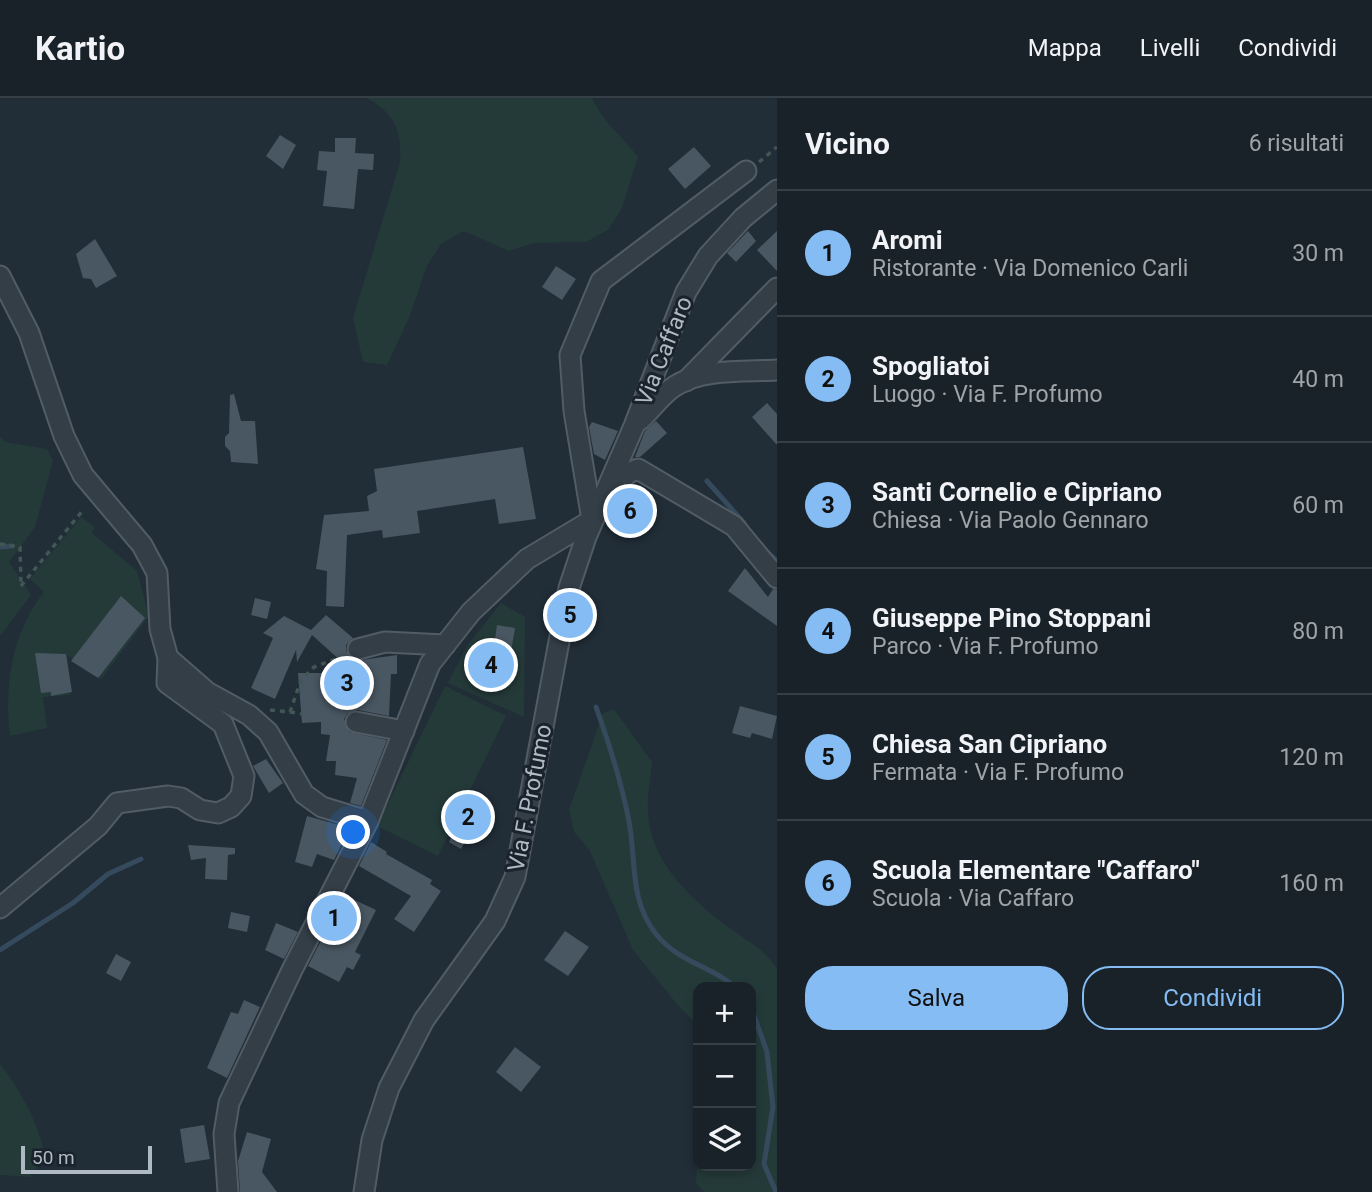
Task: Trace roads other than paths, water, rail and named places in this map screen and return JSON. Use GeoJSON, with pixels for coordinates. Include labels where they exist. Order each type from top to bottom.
{"type":"FeatureCollection","features":[{"type":"Feature","properties":{"kind":"street"},"geometry":{"type":"LineString","coordinates":[[228,1192],[224,1134],[227,1111],[292,970],[368,821],[430,664],[471,612],[527,559],[589,528],[574,411],[570,355],[601,281],[746,172]]}},
{"type":"Feature","properties":{"kind":"street","name":"Via Caffaro"},"geometry":{"type":"LineString","coordinates":[[589,528],[634,426],[686,292],[708,256],[743,218],[777,190]]}},
{"type":"Feature","properties":{"kind":"street"},"geometry":{"type":"LineString","coordinates":[[0,276],[29,333],[64,436],[83,475],[142,545],[157,573],[149,592],[168,658],[167,683],[223,724],[244,776],[241,796],[231,807],[218,813],[200,810],[181,798],[168,796],[117,803],[98,826],[0,908]]}},
{"type":"Feature","properties":{"kind":"street"},"geometry":{"type":"LineString","coordinates":[[685,382],[777,288]]}},
{"type":"Feature","properties":{"kind":"street"},"geometry":{"type":"LineString","coordinates":[[634,426],[675,386],[685,382],[714,374],[777,370]]}},
{"type":"Feature","properties":{"kind":"street"},"geometry":{"type":"LineString","coordinates":[[602,499],[628,473],[638,469],[734,526],[777,578]]}},
{"type":"Feature","properties":{"kind":"street","name":"Via F. Profumo"},"geometry":{"type":"LineString","coordinates":[[364,1192],[372,1140],[389,1088],[424,1020],[495,921],[515,877],[569,588],[589,528]]}},
{"type":"Feature","properties":{"kind":"street"},"geometry":{"type":"LineString","coordinates":[[358,649],[385,642],[445,645]]}},
{"type":"Feature","properties":{"kind":"street"},"geometry":{"type":"LineString","coordinates":[[168,658],[207,692],[249,715],[268,732],[304,794],[322,807],[368,821]]}},
{"type":"Feature","properties":{"kind":"street"},"geometry":{"type":"LineString","coordinates":[[356,722],[404,731]]}},
{"type":"Feature","properties":{"kind":"waterway"},"geometry":{"type":"LineString","coordinates":[[707,481],[744,523]]}},
{"type":"Feature","properties":{"kind":"waterway"},"geometry":{"type":"LineString","coordinates":[[0,547],[12,546]]}},
{"type":"Feature","properties":{"kind":"waterway"},"geometry":{"type":"LineString","coordinates":[[765,550],[777,561]]}},
{"type":"Feature","properties":{"kind":"waterway"},"geometry":{"type":"LineString","coordinates":[[596,707],[625,802],[631,831],[637,892],[647,921],[675,952],[729,982]]}},
{"type":"Feature","properties":{"kind":"waterway"},"geometry":{"type":"LineString","coordinates":[[0,950],[73,903],[108,874],[141,859]]}},
{"type":"Feature","properties":{"kind":"waterway"},"geometry":{"type":"LineString","coordinates":[[756,1021],[767,1052],[773,1107],[764,1164],[776,1192]]}},
{"type":"Feature","properties":{"kind":"place","name":"Scuola Elementare \"Caffaro\""},"geometry":{"type":"Point","coordinates":[630,511]}},
{"type":"Feature","properties":{"kind":"place","name":"Chiesa San Cipriano"},"geometry":{"type":"Point","coordinates":[570,615]}},
{"type":"Feature","properties":{"kind":"place","name":"Giuseppe Pino Stoppani"},"geometry":{"type":"Point","coordinates":[491,665]}},
{"type":"Feature","properties":{"kind":"place","name":"Santi Cornelio e Cipriano"},"geometry":{"type":"Point","coordinates":[347,683]}},
{"type":"Feature","properties":{"kind":"place","name":"Spogliatoi"},"geometry":{"type":"Point","coordinates":[468,817]}},
{"type":"Feature","properties":{"kind":"place","name":"Aromi"},"geometry":{"type":"Point","coordinates":[334,918]}}]}
